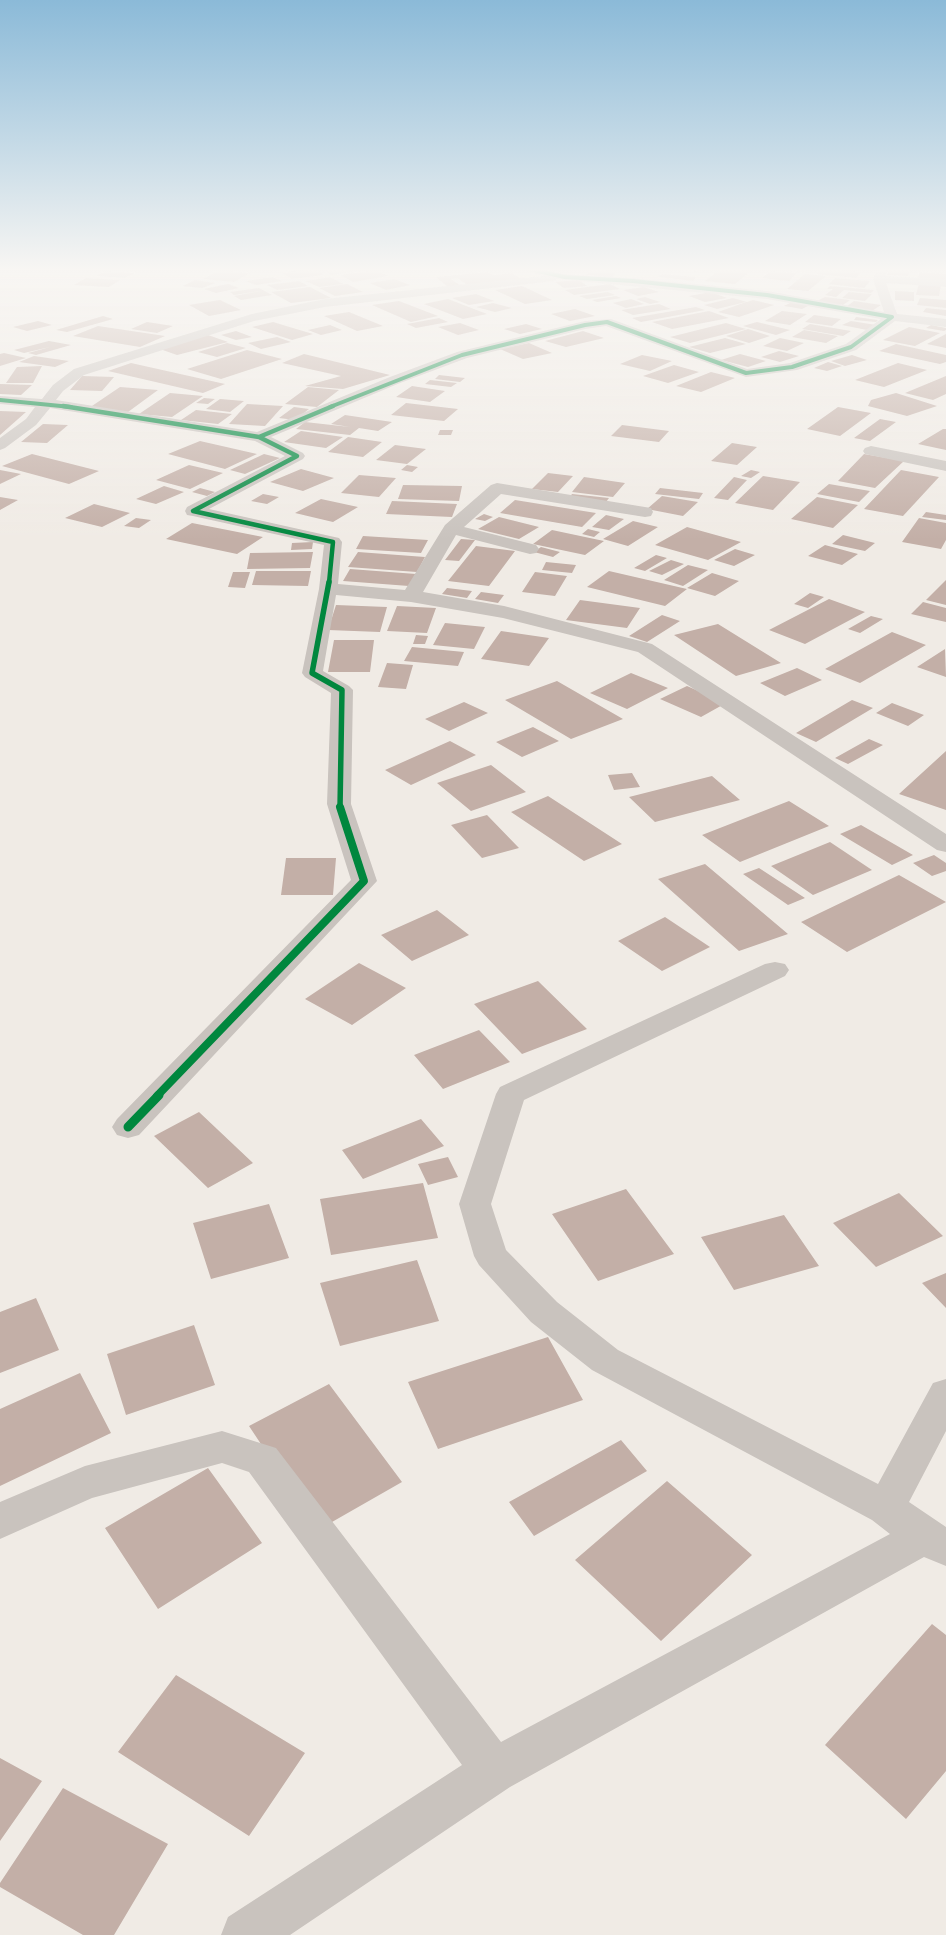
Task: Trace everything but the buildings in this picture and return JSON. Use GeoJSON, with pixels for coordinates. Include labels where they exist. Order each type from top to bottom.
{"type":"FeatureCollection","features":[{"type":"Feature","properties":{"kind":"street"},"geometry":{"type":"LineString","coordinates":[[0,445],[31,422],[58,388],[79,372],[120,359]]}},
{"type":"Feature","properties":{"kind":"street"},"geometry":{"type":"LineString","coordinates":[[259,437],[395,380],[450,359]]}},
{"type":"Feature","properties":{"kind":"street"},"geometry":{"type":"LineString","coordinates":[[709,359],[746,373],[792,367],[814,359]]}},
{"type":"Feature","properties":{"kind":"street"},"geometry":{"type":"LineString","coordinates":[[0,400],[44,404],[259,437],[298,456],[193,511],[333,542],[328,589],[312,673],[342,690],[339,804],[364,882],[128,1127]]}},
{"type":"Feature","properties":{"kind":"street"},"geometry":{"type":"LineString","coordinates":[[871,452],[946,466]]}},
{"type":"Feature","properties":{"kind":"street"},"geometry":{"type":"LineString","coordinates":[[411,596],[451,529],[497,488],[646,512]]}},
{"type":"Feature","properties":{"kind":"street"},"geometry":{"type":"LineString","coordinates":[[451,529],[530,549]]}},
{"type":"Feature","properties":{"kind":"street"},"geometry":{"type":"LineString","coordinates":[[328,589],[411,596],[504,612],[646,648],[946,845]]}},
{"type":"Feature","properties":{"kind":"street"},"geometry":{"type":"LineString","coordinates":[[246,1935],[494,1771],[935,1542],[886,1508],[605,1360],[544,1312],[492,1256],[474,1204],[511,1094],[776,970]]}},
{"type":"Feature","properties":{"kind":"street"},"geometry":{"type":"LineString","coordinates":[[886,1508],[946,1394]]}},
{"type":"Feature","properties":{"kind":"street"},"geometry":{"type":"LineString","coordinates":[[0,1521],[86,1482],[222,1447],[262,1460],[494,1771]]}},
{"type":"Feature","properties":{"kind":"cycle path"},"geometry":{"type":"LineString","coordinates":[[259,437],[395,380],[450,359]]}},
{"type":"Feature","properties":{"kind":"cycle path"},"geometry":{"type":"LineString","coordinates":[[709,359],[746,373],[792,367],[815,359]]}},
{"type":"Feature","properties":{"kind":"cycle path"},"geometry":{"type":"LineString","coordinates":[[0,400],[44,403],[259,437],[297,456],[193,511],[333,542],[328,589],[312,673],[342,690],[339,804],[364,881],[128,1127]]}}]}
